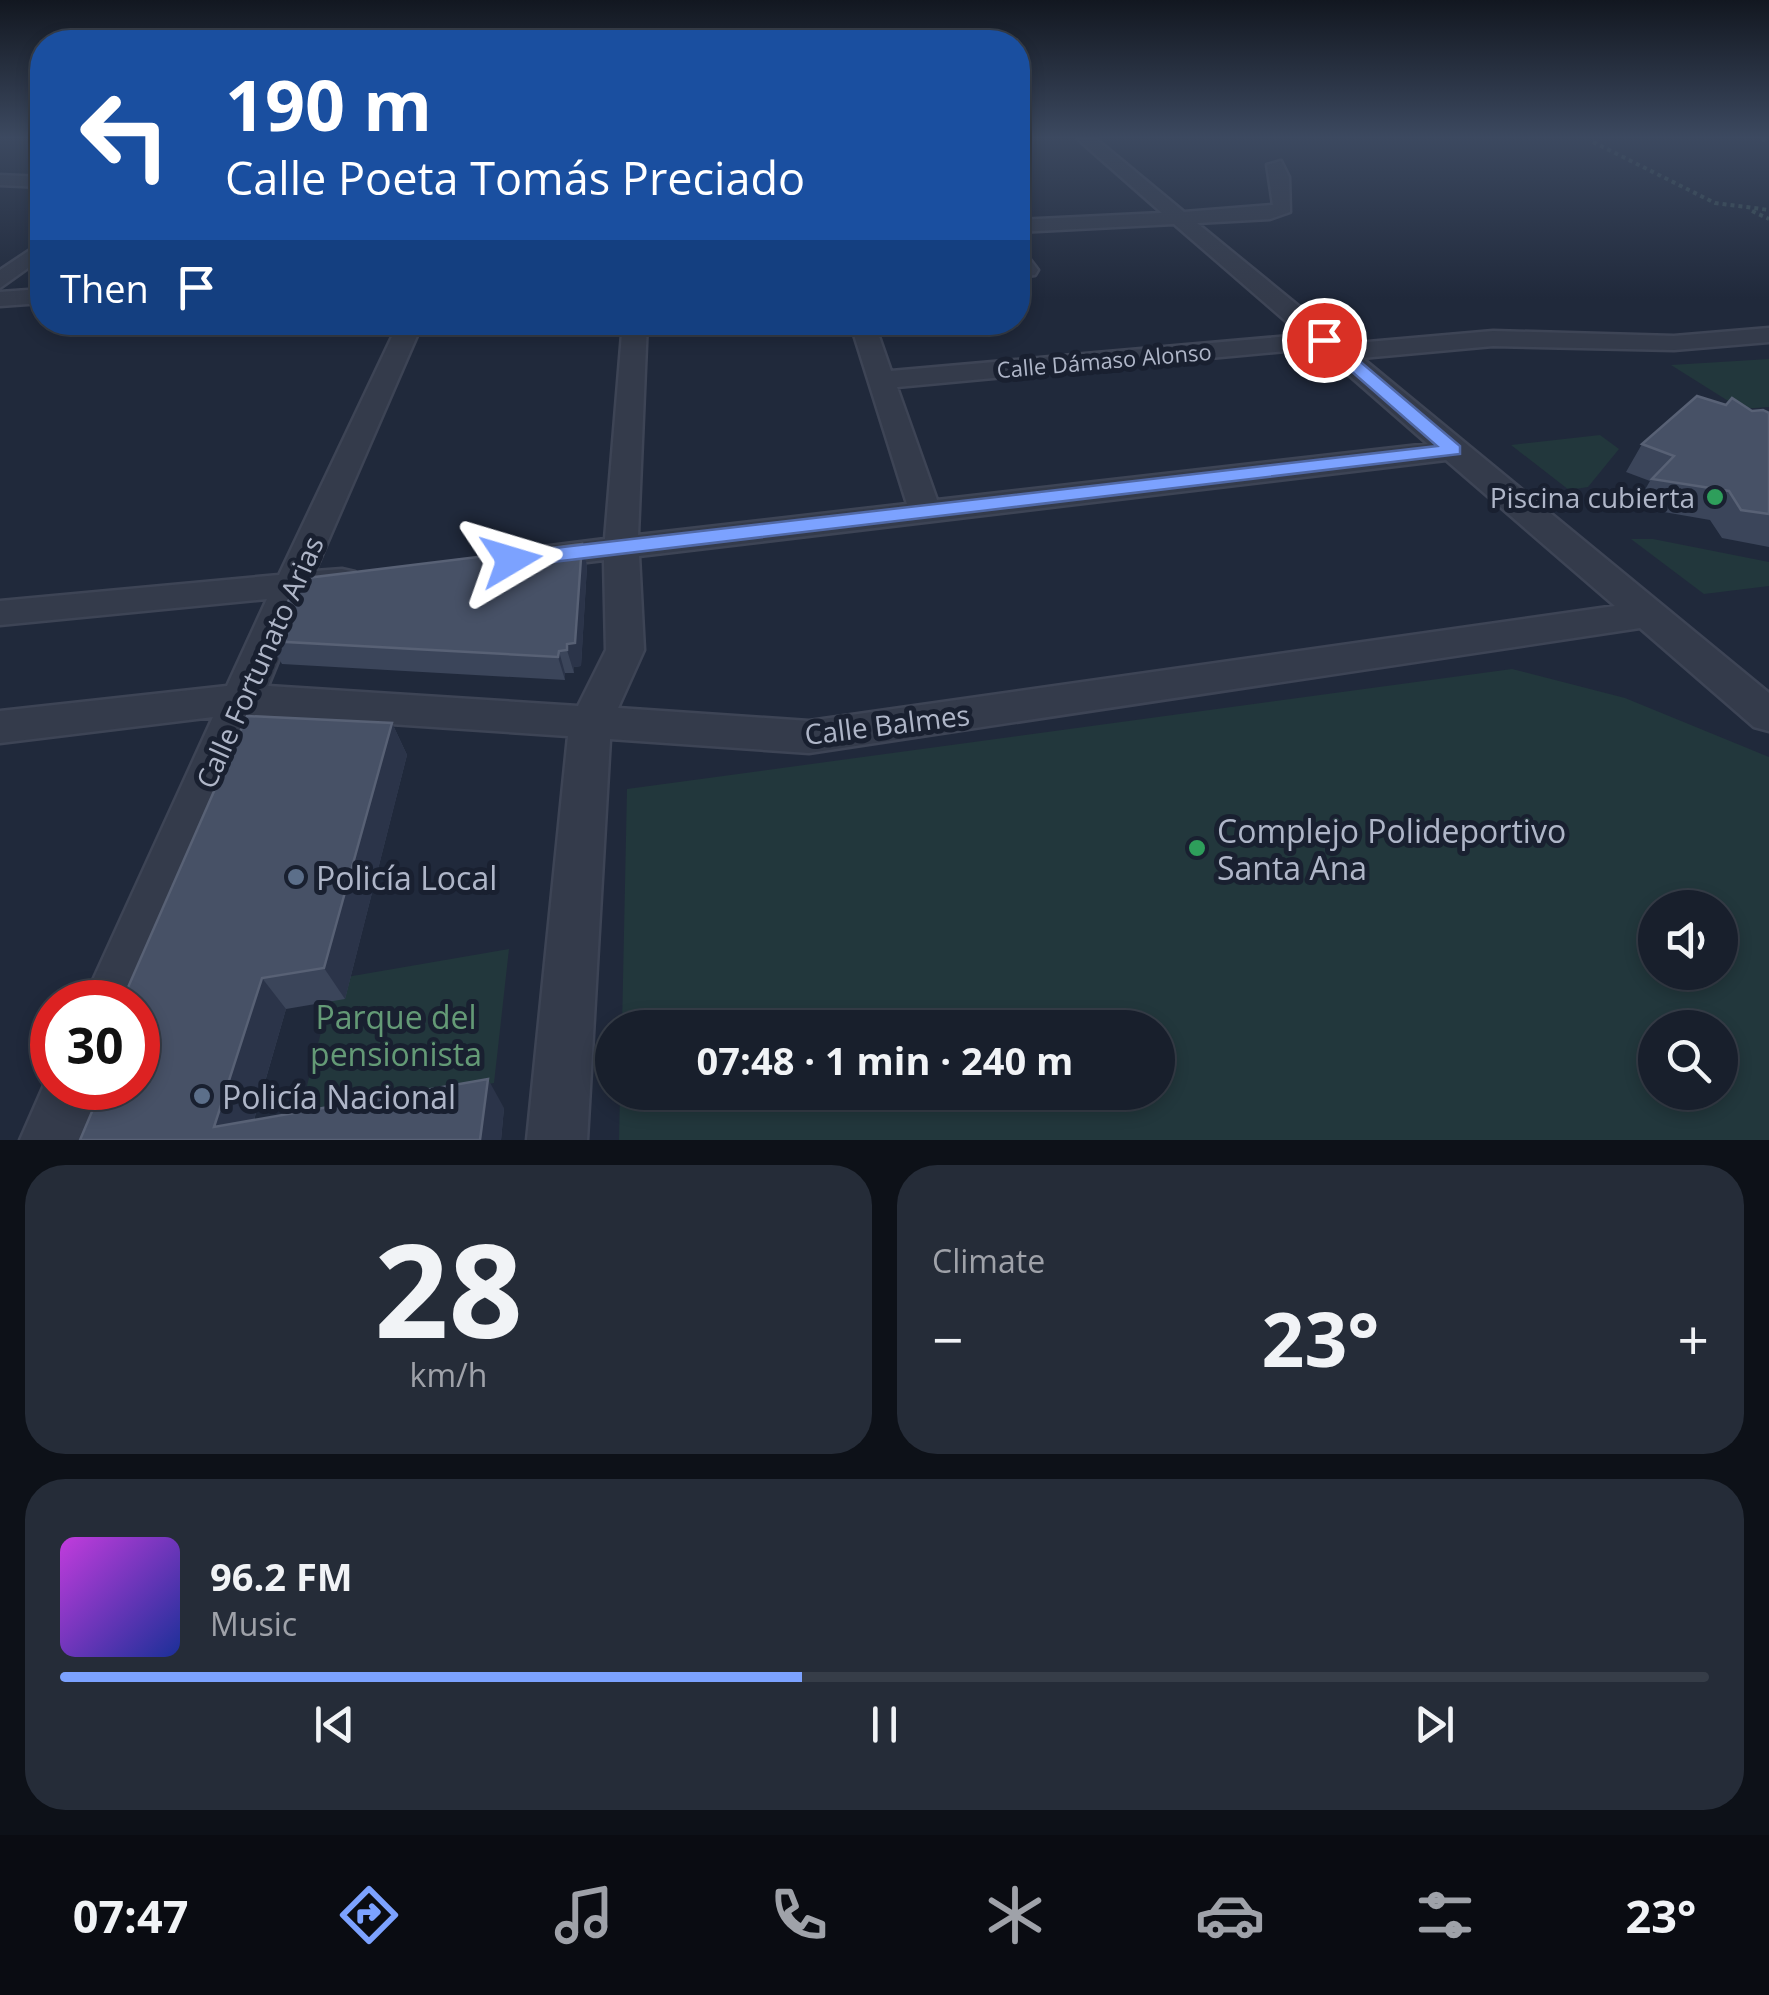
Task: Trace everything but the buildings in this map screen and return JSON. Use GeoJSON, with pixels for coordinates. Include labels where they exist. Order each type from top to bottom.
{"type":"FeatureCollection","features":[{"type":"Feature","properties":{"kind":"street"},"geometry":{"type":"LineString","coordinates":[[1146,192],[1769,716]]}},
{"type":"Feature","properties":{"kind":"street"},"geometry":{"type":"LineString","coordinates":[[1030,225],[1270,213],[1282,208],[1281,192]]}},
{"type":"Feature","properties":{"kind":"street"},"geometry":{"type":"LineString","coordinates":[[0,281],[30,257]]}},
{"type":"Feature","properties":{"kind":"street"},"geometry":{"type":"LineString","coordinates":[[0,299],[30,297]]}},
{"type":"Feature","properties":{"kind":"street","name":"Calle Fortunato Arias"},"geometry":{"type":"LineString","coordinates":[[120,980],[291,586],[406,335]]}},
{"type":"Feature","properties":{"kind":"street"},"geometry":{"type":"LineString","coordinates":[[557,1140],[590,723],[625,650],[621,547],[634,335]]}},
{"type":"Feature","properties":{"kind":"street"},"geometry":{"type":"LineString","coordinates":[[867,335],[926,514]]}},
{"type":"Feature","properties":{"kind":"street","name":"Calle Dámaso Alonso"},"geometry":{"type":"LineString","coordinates":[[883,380],[1332,346],[1398,350],[1470,339],[1689,345],[1769,335]]}},
{"type":"Feature","properties":{"kind":"street"},"geometry":{"type":"LineString","coordinates":[[505,560],[1453,450]]}},
{"type":"Feature","properties":{"kind":"street"},"geometry":{"type":"LineString","coordinates":[[0,613],[369,576]]}},
{"type":"Feature","properties":{"kind":"street","name":"Calle Balmes"},"geometry":{"type":"LineString","coordinates":[[0,727],[242,699],[809,737],[1649,614]]}},
{"type":"Feature","properties":{"kind":"street"},"geometry":{"type":"LineString","coordinates":[[50,1140],[63,1110]]}},
{"type":"Feature","properties":{"kind":"path"},"geometry":{"type":"LineString","coordinates":[[1685,192],[1699,200],[1769,210]]}},
{"type":"Feature","properties":{"kind":"path"},"geometry":{"type":"LineString","coordinates":[[1750,210],[1769,220]]}},
{"type":"Feature","properties":{"kind":"green space"},"geometry":{"type":"Polygon","coordinates":[[[1769,359],[1769,407],[1741,409],[1671,365],[1769,359]]]}},
{"type":"Feature","properties":{"kind":"green space"},"geometry":{"type":"Polygon","coordinates":[[[1600,435],[1619,449],[1588,487],[1569,490],[1511,445],[1600,435]]]}},
{"type":"Feature","properties":{"kind":"green space"},"geometry":{"type":"Polygon","coordinates":[[[1631,539],[1653,539],[1769,562],[1769,586],[1704,594],[1631,539]]]}},
{"type":"Feature","properties":{"kind":"green space","name":"Complejo Polideportivo Santa Ana"},"geometry":{"type":"Polygon","coordinates":[[[1512,669],[1625,698],[1769,757],[1769,1140],[619,1140],[620,1110],[1175,1110],[1175,1010],[622,1010],[627,789],[1512,669]]]}},
{"type":"Feature","properties":{"kind":"green space","name":"Parque del pensionista"},"geometry":{"type":"Polygon","coordinates":[[[509,949],[494,1083],[299,1116],[335,979],[509,949]]]}},
{"type":"Feature","properties":{"kind":"place","name":"Piscina cubierta"},"geometry":{"type":"Point","coordinates":[1715,497]}},
{"type":"Feature","properties":{"kind":"place","name":"Complejo Polideportivo Santa Ana"},"geometry":{"type":"Point","coordinates":[1197,848]}},
{"type":"Feature","properties":{"kind":"place","name":"Policía Local"},"geometry":{"type":"Point","coordinates":[296,877]}},
{"type":"Feature","properties":{"kind":"place","name":"Policía Nacional"},"geometry":{"type":"Point","coordinates":[202,1096]}},
{"type":"Feature","properties":{"kind":"route"},"geometry":{"type":"LineString","coordinates":[[511,560],[1453,450],[1324,340]]}}]}
